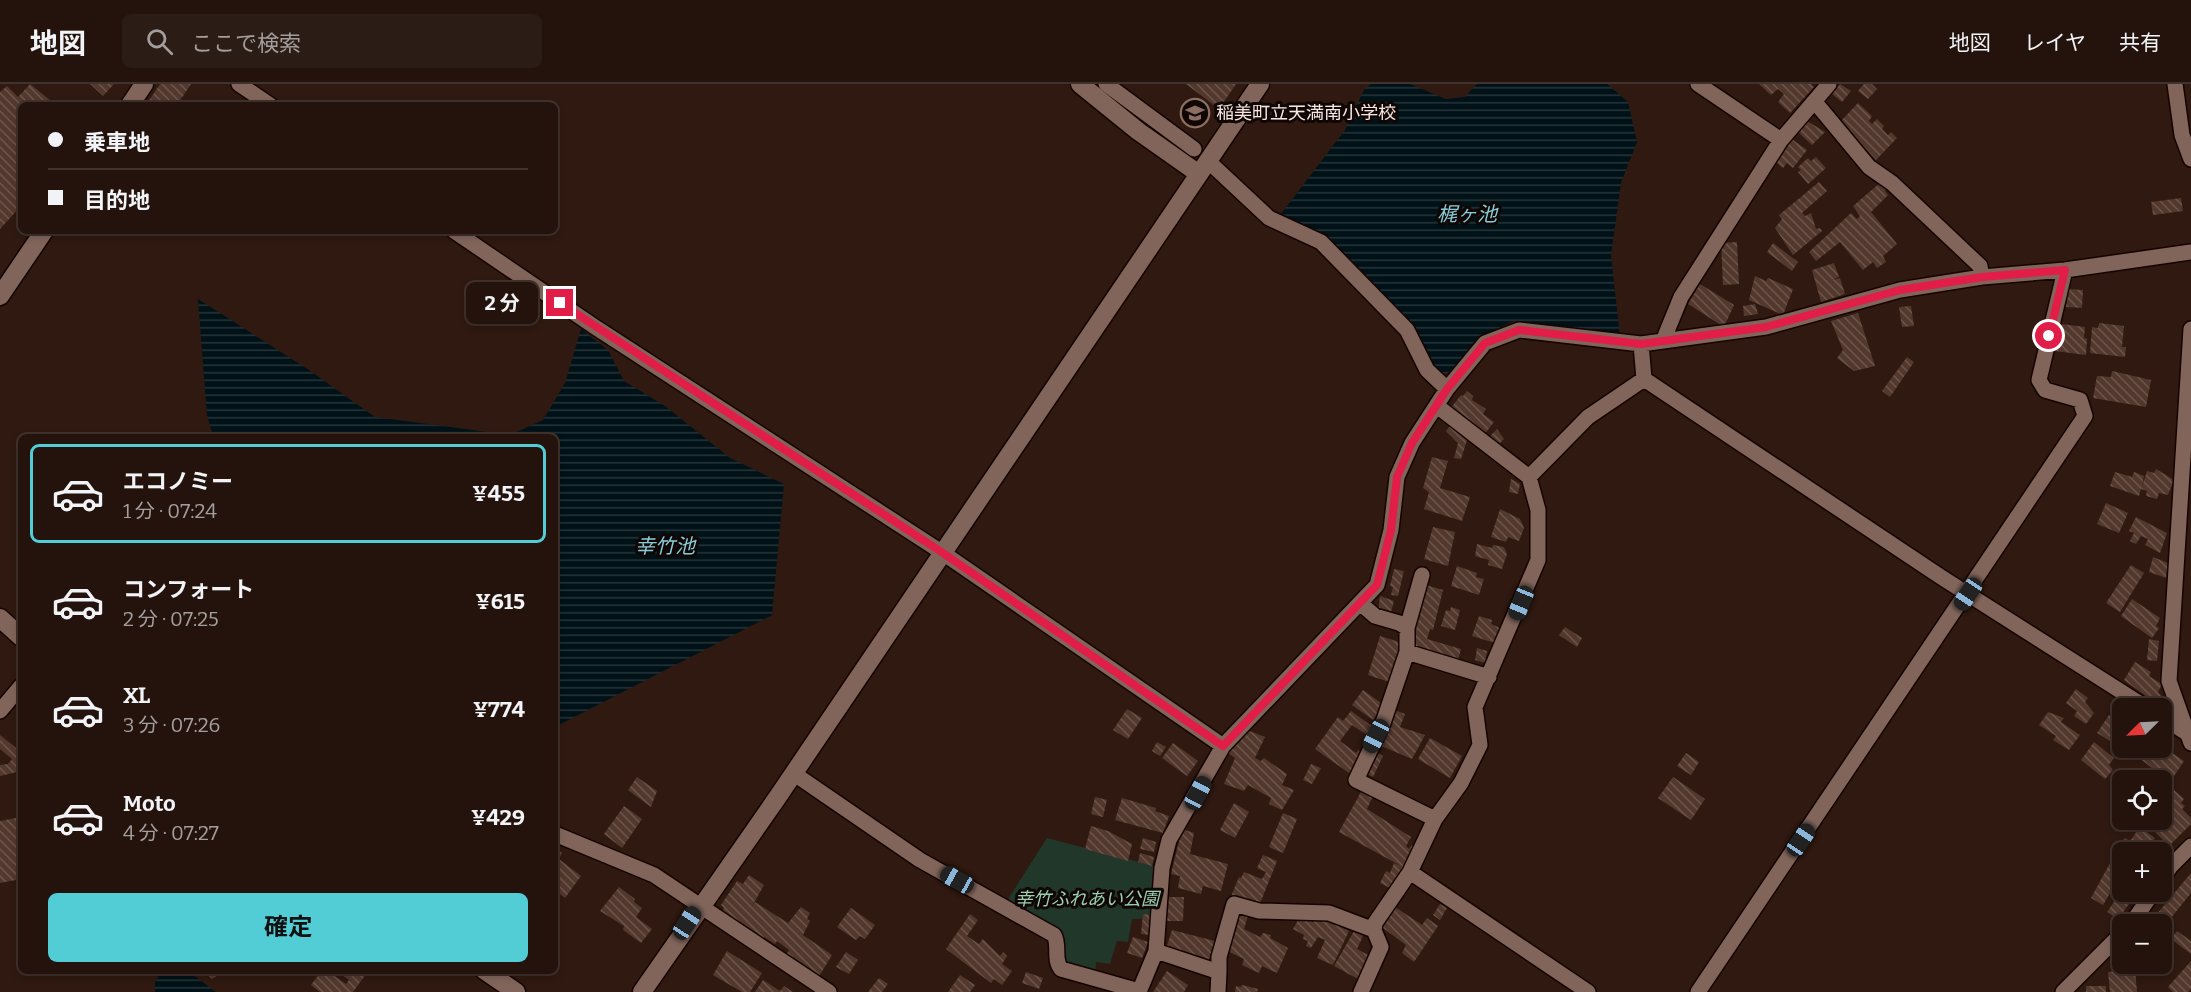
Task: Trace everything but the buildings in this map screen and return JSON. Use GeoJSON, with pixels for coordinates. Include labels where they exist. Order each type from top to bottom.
{"type":"FeatureCollection","features":[{"type":"Feature","properties":{"kind":"street"},"geometry":{"type":"LineString","coordinates":[[132,102],[144,84]]}},
{"type":"Feature","properties":{"kind":"street"},"geometry":{"type":"LineString","coordinates":[[239,84],[266,102]]}},
{"type":"Feature","properties":{"kind":"street"},"geometry":{"type":"LineString","coordinates":[[1080,84],[1138,131],[1201,161]]}},
{"type":"Feature","properties":{"kind":"street"},"geometry":{"type":"LineString","coordinates":[[1106,84],[1269,218],[1321,242],[1407,330],[1427,370],[1447,389]]}},
{"type":"Feature","properties":{"kind":"street"},"geometry":{"type":"LineString","coordinates":[[642,992],[943,553],[1201,161],[1260,84]]}},
{"type":"Feature","properties":{"kind":"street"},"geometry":{"type":"LineString","coordinates":[[1698,84],[1781,140]]}},
{"type":"Feature","properties":{"kind":"street"},"geometry":{"type":"LineString","coordinates":[[1663,341],[1681,297],[1781,140],[1830,84]]}},
{"type":"Feature","properties":{"kind":"street"},"geometry":{"type":"LineString","coordinates":[[2175,84],[2182,135],[2191,153],[2191,159]]}},
{"type":"Feature","properties":{"kind":"street"},"geometry":{"type":"LineString","coordinates":[[1815,102],[1869,168],[1892,183],[1980,266],[1982,277]]}},
{"type":"Feature","properties":{"kind":"street"},"geometry":{"type":"LineString","coordinates":[[0,296],[42,234]]}},
{"type":"Feature","properties":{"kind":"street"},"geometry":{"type":"LineString","coordinates":[[458,234],[595,327],[943,553],[1223,746]]}},
{"type":"Feature","properties":{"kind":"street"},"geometry":{"type":"LineString","coordinates":[[794,773],[920,860],[1054,935],[1057,964],[1061,969],[1139,992],[1156,951],[1162,868],[1169,840],[1223,746],[1377,585],[1391,530],[1397,477],[1412,443],[1447,389],[1485,343],[1519,330],[1641,344],[1766,327],[1900,290],[1982,277],[2065,270],[2191,252]]}},
{"type":"Feature","properties":{"kind":"street"},"geometry":{"type":"LineString","coordinates":[[1698,992],[1968,594],[2085,416],[2080,400],[2045,390],[2039,380],[2065,270]]}},
{"type":"Feature","properties":{"kind":"street"},"geometry":{"type":"LineString","coordinates":[[2191,328],[2169,681],[2191,738]]}},
{"type":"Feature","properties":{"kind":"street"},"geometry":{"type":"LineString","coordinates":[[1641,344],[1644,379]]}},
{"type":"Feature","properties":{"kind":"street"},"geometry":{"type":"LineString","coordinates":[[1644,379],[1968,594],[2131,698]]}},
{"type":"Feature","properties":{"kind":"street"},"geometry":{"type":"LineString","coordinates":[[1529,477],[1588,417],[1644,379]]}},
{"type":"Feature","properties":{"kind":"street"},"geometry":{"type":"LineString","coordinates":[[1361,992],[1381,947],[1374,930],[1375,923],[1410,872],[1435,819],[1461,783],[1480,745],[1475,707],[1538,560],[1538,510],[1529,477],[1437,406]]}},
{"type":"Feature","properties":{"kind":"street"},"geometry":{"type":"LineString","coordinates":[[1422,575],[1407,628],[1407,652],[1383,723],[1356,780],[1435,819]]}},
{"type":"Feature","properties":{"kind":"street"},"geometry":{"type":"LineString","coordinates":[[1360,603],[1375,616],[1400,622],[1407,628]]}},
{"type":"Feature","properties":{"kind":"street"},"geometry":{"type":"LineString","coordinates":[[0,618],[18,634]]}},
{"type":"Feature","properties":{"kind":"street"},"geometry":{"type":"LineString","coordinates":[[1407,652],[1489,677]]}},
{"type":"Feature","properties":{"kind":"street"},"geometry":{"type":"LineString","coordinates":[[0,711],[18,690]]}},
{"type":"Feature","properties":{"kind":"street"},"geometry":{"type":"LineString","coordinates":[[2172,724],[2191,738]]}},
{"type":"Feature","properties":{"kind":"street"},"geometry":{"type":"LineString","coordinates":[[558,835],[654,875],[829,992]]}},
{"type":"Feature","properties":{"kind":"street"},"geometry":{"type":"LineString","coordinates":[[2172,865],[2191,846]]}},
{"type":"Feature","properties":{"kind":"street"},"geometry":{"type":"LineString","coordinates":[[1410,872],[1588,992]]}},
{"type":"Feature","properties":{"kind":"street"},"geometry":{"type":"LineString","coordinates":[[1218,992],[1219,957],[1234,904],[1259,911],[1329,913],[1374,930]]}},
{"type":"Feature","properties":{"kind":"street"},"geometry":{"type":"LineString","coordinates":[[2063,992],[2112,943]]}},
{"type":"Feature","properties":{"kind":"street"},"geometry":{"type":"LineString","coordinates":[[1156,951],[1219,972]]}},
{"type":"Feature","properties":{"kind":"street"},"geometry":{"type":"LineString","coordinates":[[490,974],[516,992]]}},
{"type":"Feature","properties":{"kind":"green space","name":"幸竹ふれあい公園"},"geometry":{"type":"Polygon","coordinates":[[[1047,838],[1162,868],[1159,918],[1132,919],[1128,942],[1117,941],[1110,964],[1096,962],[1095,979],[1057,965],[1053,935],[1003,907],[1047,838]]]}},
{"type":"Feature","properties":{"kind":"water","name":"梶ヶ池"},"geometry":{"type":"Polygon","coordinates":[[[1371,84],[1410,84],[1446,99],[1465,97],[1477,84],[1607,84],[1628,102],[1637,142],[1621,183],[1611,255],[1620,337],[1513,321],[1485,335],[1448,373],[1437,373],[1414,333],[1367,276],[1324,234],[1281,214],[1345,130],[1364,90],[1371,84]]]}},
{"type":"Feature","properties":{"kind":"water","name":"幸竹池"},"geometry":{"type":"Polygon","coordinates":[[[198,299],[309,370],[375,417],[502,434],[212,434],[207,415],[198,299]]]}},
{"type":"Feature","properties":{"kind":"water","name":"幸竹池"},"geometry":{"type":"Polygon","coordinates":[[[581,329],[608,350],[624,381],[665,406],[730,458],[784,484],[772,615],[558,725],[558,434],[512,434],[543,420],[565,383],[581,329]]]}},
{"type":"Feature","properties":{"kind":"water"},"geometry":{"type":"Polygon","coordinates":[[[160,974],[192,974],[216,992],[155,992],[155,982],[160,974]]]}},
{"type":"Feature","properties":{"kind":"place","name":"稲美町立天満南小学校"},"geometry":{"type":"Point","coordinates":[1195,113]}},
{"type":"Feature","properties":{"kind":"route"},"geometry":{"type":"LineString","coordinates":[[560,303],[943,553],[1223,746],[1275,689],[1326,640],[1377,585],[1391,530],[1397,477],[1412,443],[1447,389],[1485,343],[1498,336],[1519,330],[1641,344],[1766,327],[1900,290],[1982,277],[2065,270],[2049,336]]}}]}
